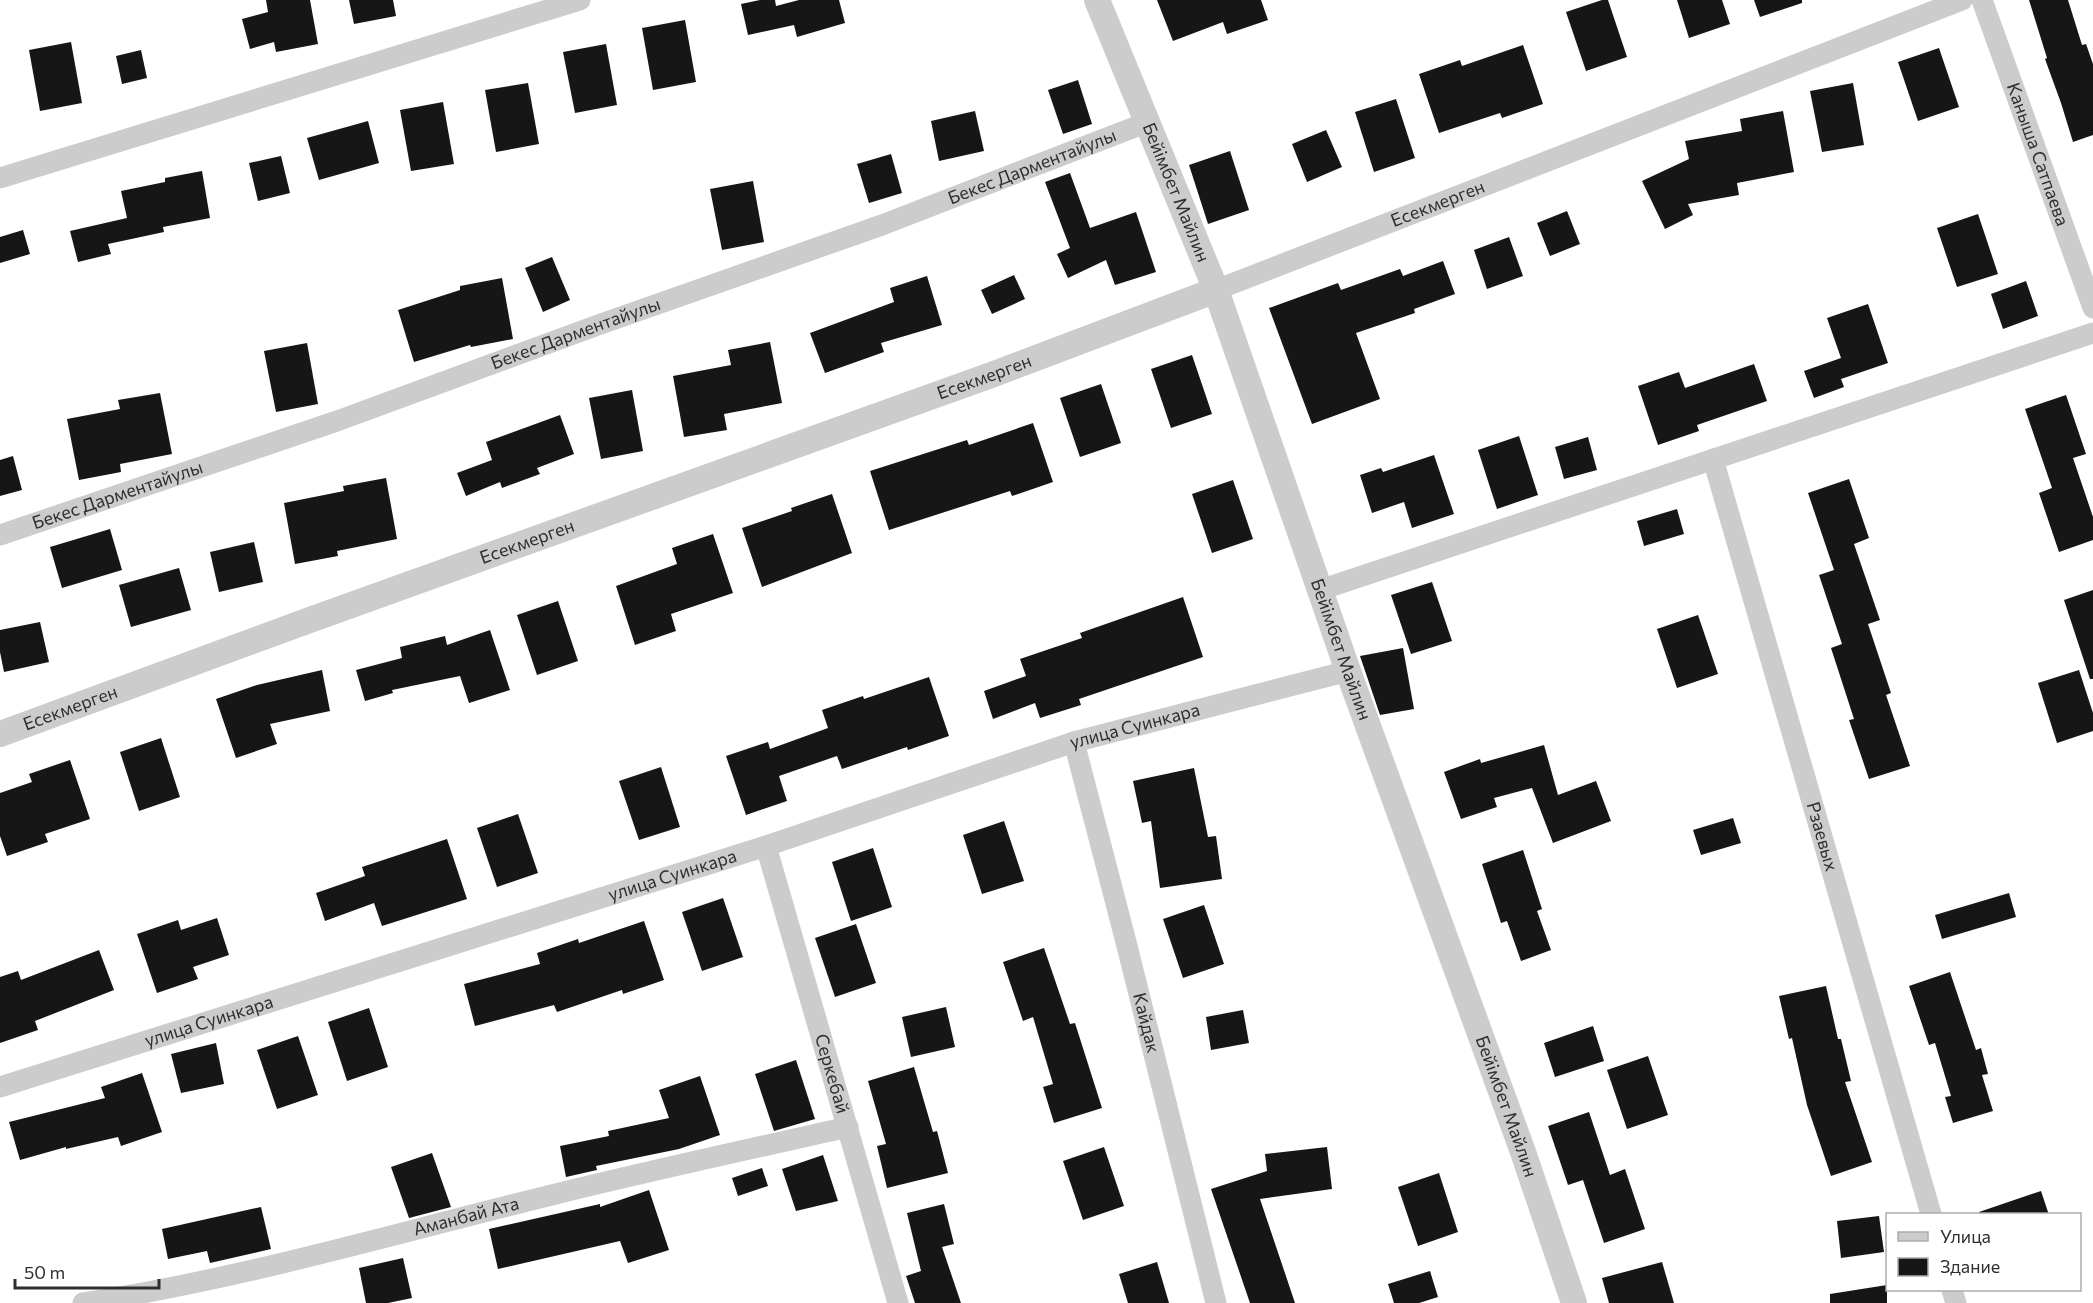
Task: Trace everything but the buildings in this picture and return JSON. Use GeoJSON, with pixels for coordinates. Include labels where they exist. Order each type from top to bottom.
{"type":"FeatureCollection","features":[{"type":"Feature","properties":{"kind":"street"},"geometry":{"type":"LineString","coordinates":[[0,178],[580,0]]}},
{"type":"Feature","properties":{"kind":"street","name":"Бейімбет Майлин"},"geometry":{"type":"LineString","coordinates":[[1097,0],[1216,290],[1348,671],[1523,1152],[1574,1303]]}},
{"type":"Feature","properties":{"kind":"street","name":"Eсекмерген"},"geometry":{"type":"LineString","coordinates":[[0,734],[994,374],[1962,0]]}},
{"type":"Feature","properties":{"kind":"street","name":"Каныша Сатпаева"},"geometry":{"type":"LineString","coordinates":[[1982,0],[2093,308]]}},
{"type":"Feature","properties":{"kind":"street","name":"Бекес Дарментайулы"},"geometry":{"type":"LineString","coordinates":[[0,535],[338,422],[598,325],[882,225],[1149,122]]}},
{"type":"Feature","properties":{"kind":"street"},"geometry":{"type":"LineString","coordinates":[[1320,590],[2093,333]]}},
{"type":"Feature","properties":{"kind":"street","name":"Рзаевых"},"geometry":{"type":"LineString","coordinates":[[1713,459],[1930,1213]]}},
{"type":"Feature","properties":{"kind":"street","name":"улица Суинкара"},"geometry":{"type":"LineString","coordinates":[[0,1087],[766,846],[1074,742],[1348,671]]}},
{"type":"Feature","properties":{"kind":"street","name":"Кайдак"},"geometry":{"type":"LineString","coordinates":[[1074,742],[1216,1303]]}},
{"type":"Feature","properties":{"kind":"street","name":"Серкебай"},"geometry":{"type":"LineString","coordinates":[[766,846],[898,1303]]}},
{"type":"Feature","properties":{"kind":"street","name":"Аманбай Ата"},"geometry":{"type":"LineString","coordinates":[[82,1303],[149,1293],[385,1238],[556,1194],[848,1127]]}}]}
